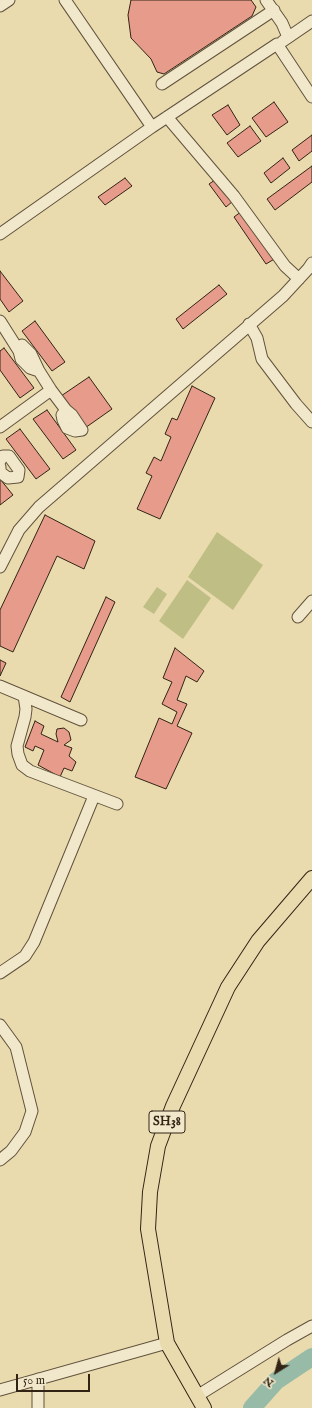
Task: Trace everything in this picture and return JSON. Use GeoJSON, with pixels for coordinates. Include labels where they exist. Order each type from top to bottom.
{"type":"FeatureCollection","features":[{"type":"Feature","properties":{"kind":"main road","name":"SH38"},"geometry":{"type":"LineString","coordinates":[[200,1402],[167,1343],[148,1229],[150,1192],[158,1146],[173,1106],[228,987],[258,941],[312,878]]}},
{"type":"Feature","properties":{"kind":"street"},"geometry":{"type":"LineString","coordinates":[[0,6],[9,0]]}},
{"type":"Feature","properties":{"kind":"street"},"geometry":{"type":"LineString","coordinates":[[65,0],[152,127]]}},
{"type":"Feature","properties":{"kind":"street"},"geometry":{"type":"LineString","coordinates":[[266,0],[282,23],[288,37]]}},
{"type":"Feature","properties":{"kind":"street"},"geometry":{"type":"LineString","coordinates":[[162,84],[274,10]]}},
{"type":"Feature","properties":{"kind":"street"},"geometry":{"type":"LineString","coordinates":[[0,234],[152,127],[312,21]]}},
{"type":"Feature","properties":{"kind":"street"},"geometry":{"type":"LineString","coordinates":[[277,44],[312,97]]}},
{"type":"Feature","properties":{"kind":"street"},"geometry":{"type":"LineString","coordinates":[[167,117],[234,196],[285,266],[299,278]]}},
{"type":"Feature","properties":{"kind":"street"},"geometry":{"type":"LineString","coordinates":[[0,567],[20,530],[39,507],[283,296],[312,263]]}},
{"type":"Feature","properties":{"kind":"street"},"geometry":{"type":"LineString","coordinates":[[0,321],[19,352],[21,359],[30,368],[39,371],[66,410]]}},
{"type":"Feature","properties":{"kind":"street"},"geometry":{"type":"LineString","coordinates":[[249,324],[257,338],[262,359],[296,404],[312,422]]}},
{"type":"Feature","properties":{"kind":"street"},"geometry":{"type":"LineString","coordinates":[[0,427],[51,390]]}},
{"type":"Feature","properties":{"kind":"street"},"geometry":{"type":"LineString","coordinates":[[0,467],[0,472],[8,478],[18,477],[19,470],[10,456],[1,456]]}},
{"type":"Feature","properties":{"kind":"street"},"geometry":{"type":"LineString","coordinates":[[298,617],[312,602]]}},
{"type":"Feature","properties":{"kind":"street"},"geometry":{"type":"LineString","coordinates":[[0,686],[81,720]]}},
{"type":"Feature","properties":{"kind":"street"},"geometry":{"type":"LineString","coordinates":[[24,696],[26,709],[17,746],[22,765],[30,771],[117,804]]}},
{"type":"Feature","properties":{"kind":"street"},"geometry":{"type":"LineString","coordinates":[[0,974],[25,956],[34,942],[94,796]]}},
{"type":"Feature","properties":{"kind":"street"},"geometry":{"type":"LineString","coordinates":[[0,1160],[11,1151],[25,1132],[32,1111],[16,1046],[2,1031]]}},
{"type":"Feature","properties":{"kind":"street"},"geometry":{"type":"LineString","coordinates":[[200,1402],[287,1340],[312,1326]]}},
{"type":"Feature","properties":{"kind":"street"},"geometry":{"type":"LineString","coordinates":[[0,1390],[167,1343]]}},
{"type":"Feature","properties":{"kind":"street"},"geometry":{"type":"LineString","coordinates":[[38,1379],[38,1408]]}},
{"type":"Feature","properties":{"kind":"shaded area"},"geometry":{"type":"Polygon","coordinates":[[[217,532],[263,565],[233,610],[188,577],[217,532]]]}},
{"type":"Feature","properties":{"kind":"shaded area"},"geometry":{"type":"Polygon","coordinates":[[[187,580],[211,598],[183,639],[159,621],[187,580]]]}},
{"type":"Feature","properties":{"kind":"shaded area"},"geometry":{"type":"Polygon","coordinates":[[[157,587],[167,594],[154,614],[143,607],[157,587]]]}},
{"type":"Feature","properties":{"kind":"building"},"geometry":{"type":"Polygon","coordinates":[[[131,0],[251,0],[256,7],[252,16],[164,74],[157,72],[151,59],[131,38],[128,15],[131,0]]]}},
{"type":"Feature","properties":{"kind":"building"},"geometry":{"type":"Polygon","coordinates":[[[274,102],[288,122],[266,137],[252,118],[274,102]]]}},
{"type":"Feature","properties":{"kind":"building"},"geometry":{"type":"Polygon","coordinates":[[[228,105],[240,125],[227,135],[212,115],[228,105]]]}},
{"type":"Feature","properties":{"kind":"building"},"geometry":{"type":"Polygon","coordinates":[[[250,126],[261,141],[238,157],[227,143],[250,126]]]}},
{"type":"Feature","properties":{"kind":"building"},"geometry":{"type":"Polygon","coordinates":[[[312,135],[312,151],[299,161],[292,150],[312,135]]]}},
{"type":"Feature","properties":{"kind":"building"},"geometry":{"type":"Polygon","coordinates":[[[283,158],[290,168],[271,183],[264,173],[283,158]]]}},
{"type":"Feature","properties":{"kind":"building"},"geometry":{"type":"Polygon","coordinates":[[[312,166],[312,182],[275,210],[267,199],[312,166]]]}},
{"type":"Feature","properties":{"kind":"building"},"geometry":{"type":"Polygon","coordinates":[[[125,178],[132,186],[105,205],[98,197],[125,178]]]}},
{"type":"Feature","properties":{"kind":"building"},"geometry":{"type":"Polygon","coordinates":[[[218,178],[233,201],[226,207],[209,184],[218,178]]]}},
{"type":"Feature","properties":{"kind":"building"},"geometry":{"type":"Polygon","coordinates":[[[242,211],[276,258],[266,264],[234,217],[242,211]]]}},
{"type":"Feature","properties":{"kind":"building"},"geometry":{"type":"Polygon","coordinates":[[[0,271],[23,301],[9,312],[0,299],[0,271]]]}},
{"type":"Feature","properties":{"kind":"building"},"geometry":{"type":"Polygon","coordinates":[[[219,285],[227,294],[183,329],[176,319],[219,285]]]}},
{"type":"Feature","properties":{"kind":"building"},"geometry":{"type":"Polygon","coordinates":[[[35,321],[65,362],[52,371],[22,331],[35,321]]]}},
{"type":"Feature","properties":{"kind":"building"},"geometry":{"type":"Polygon","coordinates":[[[4,348],[34,388],[20,398],[0,370],[0,351],[4,348]]]}},
{"type":"Feature","properties":{"kind":"building"},"geometry":{"type":"Polygon","coordinates":[[[89,377],[112,409],[85,428],[61,396],[89,377]]]}},
{"type":"Feature","properties":{"kind":"building"},"geometry":{"type":"Polygon","coordinates":[[[192,386],[215,398],[160,519],[137,509],[152,476],[146,473],[154,457],[161,461],[171,437],[165,434],[172,418],[177,420],[192,386]]]}},
{"type":"Feature","properties":{"kind":"building"},"geometry":{"type":"Polygon","coordinates":[[[47,410],[76,450],[63,459],[33,419],[47,410]]]}},
{"type":"Feature","properties":{"kind":"building"},"geometry":{"type":"Polygon","coordinates":[[[20,429],[50,469],[36,479],[6,439],[20,429]]]}},
{"type":"Feature","properties":{"kind":"building"},"geometry":{"type":"Polygon","coordinates":[[[0,479],[13,495],[0,505],[0,479]]]}},
{"type":"Feature","properties":{"kind":"building"},"geometry":{"type":"Polygon","coordinates":[[[45,515],[95,541],[84,569],[57,556],[13,652],[0,646],[0,610],[45,515]]]}},
{"type":"Feature","properties":{"kind":"building"},"geometry":{"type":"Polygon","coordinates":[[[106,597],[115,602],[70,702],[61,697],[106,597]]]}},
{"type":"Feature","properties":{"kind":"building"},"geometry":{"type":"Polygon","coordinates":[[[175,648],[204,671],[197,682],[186,676],[177,700],[187,704],[177,726],[192,733],[166,789],[135,777],[159,718],[172,724],[177,712],[162,704],[172,682],[163,678],[175,648]]]}},
{"type":"Feature","properties":{"kind":"building"},"geometry":{"type":"Polygon","coordinates":[[[0,660],[6,663],[0,676],[0,660]]]}},
{"type":"Feature","properties":{"kind":"building"},"geometry":{"type":"Polygon","coordinates":[[[35,721],[44,726],[41,734],[58,742],[56,734],[57,729],[64,728],[69,732],[71,740],[64,745],[72,748],[69,756],[76,762],[72,771],[64,768],[60,777],[38,765],[44,750],[35,746],[33,751],[25,747],[35,721]]]}},
{"type":"Feature","properties":{"kind":"waterway"},"geometry":{"type":"LineString","coordinates":[[252,1408],[276,1381],[312,1357]]}}]}
